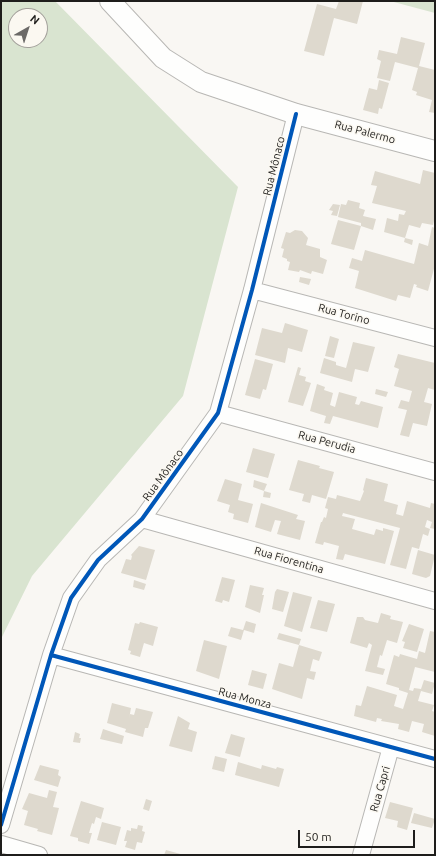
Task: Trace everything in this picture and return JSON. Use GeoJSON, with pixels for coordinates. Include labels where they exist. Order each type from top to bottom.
{"type":"FeatureCollection","features":[{"type":"Feature","properties":{"kind":"main road","name":"Rua Palermo"},"geometry":{"type":"LineString","coordinates":[[110,1],[163,58],[200,82],[296,114],[435,151]]}},
{"type":"Feature","properties":{"kind":"street","name":"Rua Mônaco"},"geometry":{"type":"LineString","coordinates":[[1,825],[51,655],[71,598],[98,560],[142,519],[218,413],[252,290],[296,114]]}},
{"type":"Feature","properties":{"kind":"street","name":"Rua Torino"},"geometry":{"type":"LineString","coordinates":[[252,290],[435,338]]}},
{"type":"Feature","properties":{"kind":"street","name":"Rua Perudia"},"geometry":{"type":"LineString","coordinates":[[218,413],[435,472]]}},
{"type":"Feature","properties":{"kind":"street","name":"Rua Fiorentina"},"geometry":{"type":"LineString","coordinates":[[142,519],[435,601]]}},
{"type":"Feature","properties":{"kind":"street","name":"Rua Monza"},"geometry":{"type":"LineString","coordinates":[[51,655],[435,759]]}},
{"type":"Feature","properties":{"kind":"street","name":"Rua Capri"},"geometry":{"type":"LineString","coordinates":[[361,855],[391,747]]}},
{"type":"Feature","properties":{"kind":"street"},"geometry":{"type":"LineString","coordinates":[[1,844],[39,855]]}},
{"type":"Feature","properties":{"kind":"green space"},"geometry":{"type":"Polygon","coordinates":[[[1,1],[55,1],[238,187],[183,396],[32,576],[1,639],[1,1]]]}},
{"type":"Feature","properties":{"kind":"green space"},"geometry":{"type":"Polygon","coordinates":[[[390,1],[435,1],[435,13],[390,1]]]}},
{"type":"Feature","properties":{"kind":"building"},"geometry":{"type":"Polygon","coordinates":[[[339,1],[363,1],[357,24],[334,18],[324,56],[304,51],[317,4],[336,9],[339,1]]]}},
{"type":"Feature","properties":{"kind":"building"},"geometry":{"type":"Polygon","coordinates":[[[401,37],[425,43],[419,66],[435,70],[435,113],[429,112],[432,100],[416,95],[417,92],[412,90],[418,68],[395,62],[390,81],[377,78],[381,61],[377,59],[379,50],[397,54],[401,37]]]}},
{"type":"Feature","properties":{"kind":"building"},"geometry":{"type":"Polygon","coordinates":[[[379,80],[389,83],[382,109],[379,108],[378,114],[363,110],[369,88],[377,90],[379,80]]]}},
{"type":"Feature","properties":{"kind":"building"},"geometry":{"type":"Polygon","coordinates":[[[423,170],[435,173],[435,217],[433,225],[422,223],[420,228],[409,225],[405,238],[384,232],[387,218],[398,221],[399,214],[404,215],[406,211],[372,203],[377,186],[371,185],[375,171],[420,184],[423,170]]]}},
{"type":"Feature","properties":{"kind":"building"},"geometry":{"type":"Polygon","coordinates":[[[348,200],[360,203],[359,208],[365,210],[363,216],[376,219],[373,230],[361,226],[361,223],[338,217],[341,204],[346,205],[348,200]]]}},
{"type":"Feature","properties":{"kind":"building"},"geometry":{"type":"Polygon","coordinates":[[[333,204],[340,205],[337,216],[331,215],[333,211],[329,210],[333,204]]]}},
{"type":"Feature","properties":{"kind":"building"},"geometry":{"type":"Polygon","coordinates":[[[338,220],[361,226],[354,250],[331,244],[338,220]]]}},
{"type":"Feature","properties":{"kind":"building"},"geometry":{"type":"Polygon","coordinates":[[[432,227],[435,228],[435,265],[428,291],[416,287],[417,285],[414,284],[410,298],[398,295],[396,301],[355,288],[359,271],[349,268],[352,258],[362,261],[365,250],[414,264],[419,243],[428,246],[432,227]]]}},
{"type":"Feature","properties":{"kind":"building"},"geometry":{"type":"Polygon","coordinates":[[[295,230],[302,231],[308,238],[306,245],[320,249],[320,257],[327,260],[323,274],[312,271],[311,274],[300,270],[299,272],[288,270],[290,262],[282,257],[284,249],[281,248],[286,232],[290,233],[295,230]]]}},
{"type":"Feature","properties":{"kind":"building"},"geometry":{"type":"Polygon","coordinates":[[[405,238],[413,240],[412,245],[404,242],[405,238]]]}},
{"type":"Feature","properties":{"kind":"building"},"geometry":{"type":"Polygon","coordinates":[[[300,277],[311,279],[309,285],[299,282],[300,277]]]}},
{"type":"Feature","properties":{"kind":"building"},"geometry":{"type":"Polygon","coordinates":[[[285,323],[308,330],[302,352],[288,348],[285,363],[255,355],[262,328],[282,333],[285,323]]]}},
{"type":"Feature","properties":{"kind":"building"},"geometry":{"type":"Polygon","coordinates":[[[330,336],[339,339],[334,358],[325,356],[330,336]]]}},
{"type":"Feature","properties":{"kind":"building"},"geometry":{"type":"Polygon","coordinates":[[[353,342],[375,347],[368,372],[355,369],[352,382],[320,373],[324,358],[336,362],[336,365],[346,368],[353,342]]]}},
{"type":"Feature","properties":{"kind":"building"},"geometry":{"type":"Polygon","coordinates":[[[398,354],[435,363],[435,390],[428,388],[424,402],[432,404],[427,426],[413,423],[409,437],[400,435],[407,410],[398,408],[401,400],[409,402],[412,391],[394,386],[399,369],[394,367],[398,354]]]}},
{"type":"Feature","properties":{"kind":"building"},"geometry":{"type":"Polygon","coordinates":[[[255,359],[273,364],[266,390],[263,389],[260,399],[245,395],[255,359]]]}},
{"type":"Feature","properties":{"kind":"building"},"geometry":{"type":"Polygon","coordinates":[[[298,367],[301,368],[299,375],[306,377],[305,381],[311,383],[303,406],[288,402],[298,367]]]}},
{"type":"Feature","properties":{"kind":"building"},"geometry":{"type":"Polygon","coordinates":[[[317,384],[325,387],[324,390],[333,393],[330,405],[335,407],[339,392],[357,397],[355,404],[359,405],[361,401],[383,407],[378,428],[333,416],[330,424],[324,423],[326,416],[310,411],[317,384]]]}},
{"type":"Feature","properties":{"kind":"building"},"geometry":{"type":"Polygon","coordinates":[[[376,389],[388,392],[386,397],[375,394],[376,389]]]}},
{"type":"Feature","properties":{"kind":"building"},"geometry":{"type":"Polygon","coordinates":[[[253,448],[275,454],[268,478],[246,472],[253,448]]]}},
{"type":"Feature","properties":{"kind":"building"},"geometry":{"type":"Polygon","coordinates":[[[298,460],[320,466],[319,468],[334,472],[326,499],[312,495],[310,503],[302,501],[304,494],[289,490],[298,460]]]}},
{"type":"Feature","properties":{"kind":"building"},"geometry":{"type":"Polygon","coordinates":[[[366,478],[388,484],[384,501],[398,505],[396,514],[403,516],[407,501],[430,508],[431,503],[435,504],[435,529],[430,528],[432,522],[427,520],[425,527],[430,529],[428,536],[423,534],[419,549],[412,547],[406,569],[390,565],[400,528],[343,513],[342,516],[355,519],[352,529],[374,535],[376,529],[383,531],[383,528],[394,531],[385,564],[345,554],[343,560],[336,559],[339,546],[324,542],[323,545],[315,543],[321,522],[324,517],[326,518],[328,509],[325,508],[328,497],[336,499],[337,495],[360,501],[364,491],[366,478]]]}},
{"type":"Feature","properties":{"kind":"building"},"geometry":{"type":"Polygon","coordinates":[[[225,479],[242,484],[238,500],[253,504],[248,523],[233,519],[234,514],[228,512],[230,505],[217,501],[225,479]]]}},
{"type":"Feature","properties":{"kind":"building"},"geometry":{"type":"Polygon","coordinates":[[[254,480],[267,484],[264,491],[253,487],[254,480]]]}},
{"type":"Feature","properties":{"kind":"building"},"geometry":{"type":"Polygon","coordinates":[[[264,491],[271,493],[270,498],[263,497],[264,491]]]}},
{"type":"Feature","properties":{"kind":"building"},"geometry":{"type":"Polygon","coordinates":[[[261,503],[298,515],[296,519],[305,521],[300,540],[277,534],[281,521],[275,520],[271,532],[255,527],[261,503]]]}},
{"type":"Feature","properties":{"kind":"building"},"geometry":{"type":"Polygon","coordinates":[[[139,546],[155,550],[146,580],[121,573],[126,559],[131,560],[131,555],[139,546]]]}},
{"type":"Feature","properties":{"kind":"building"},"geometry":{"type":"Polygon","coordinates":[[[418,550],[435,555],[430,576],[426,578],[412,574],[418,550]]]}},
{"type":"Feature","properties":{"kind":"building"},"geometry":{"type":"Polygon","coordinates":[[[222,577],[235,580],[229,602],[223,600],[222,603],[215,601],[222,577]]]}},
{"type":"Feature","properties":{"kind":"building"},"geometry":{"type":"Polygon","coordinates":[[[134,580],[146,584],[144,590],[133,587],[134,580]]]}},
{"type":"Feature","properties":{"kind":"building"},"geometry":{"type":"Polygon","coordinates":[[[250,585],[264,588],[260,613],[245,607],[250,585]]]}},
{"type":"Feature","properties":{"kind":"building"},"geometry":{"type":"Polygon","coordinates":[[[277,589],[289,592],[283,612],[272,609],[275,592],[277,589]]]}},
{"type":"Feature","properties":{"kind":"building"},"geometry":{"type":"Polygon","coordinates":[[[293,592],[312,597],[302,632],[284,626],[293,592]]]}},
{"type":"Feature","properties":{"kind":"building"},"geometry":{"type":"Polygon","coordinates":[[[318,600],[335,604],[327,632],[310,628],[318,600]]]}},
{"type":"Feature","properties":{"kind":"building"},"geometry":{"type":"Polygon","coordinates":[[[381,613],[391,616],[390,619],[403,622],[397,643],[387,640],[382,656],[380,655],[377,667],[385,669],[383,675],[365,671],[372,645],[369,643],[367,648],[350,643],[357,617],[363,617],[365,620],[378,623],[381,613]]]}},
{"type":"Feature","properties":{"kind":"building"},"geometry":{"type":"Polygon","coordinates":[[[246,621],[256,624],[254,633],[244,630],[241,640],[228,636],[231,627],[243,630],[246,621]]]}},
{"type":"Feature","properties":{"kind":"building"},"geometry":{"type":"Polygon","coordinates":[[[140,622],[158,627],[153,646],[144,643],[140,657],[130,654],[131,651],[128,650],[135,623],[139,624],[140,622]]]}},
{"type":"Feature","properties":{"kind":"building"},"geometry":{"type":"Polygon","coordinates":[[[409,624],[424,629],[417,652],[403,648],[405,642],[402,641],[409,624]]]}},
{"type":"Feature","properties":{"kind":"building"},"geometry":{"type":"Polygon","coordinates":[[[430,631],[435,632],[435,672],[415,667],[409,690],[413,691],[414,688],[421,689],[424,680],[435,683],[432,694],[421,691],[418,701],[434,705],[432,711],[435,712],[435,736],[422,732],[424,724],[412,721],[409,732],[398,729],[399,724],[381,721],[382,719],[377,718],[376,722],[354,716],[356,705],[361,706],[367,686],[397,695],[394,706],[403,709],[408,693],[399,690],[399,688],[386,684],[394,655],[399,657],[400,654],[417,659],[419,651],[425,653],[430,631]]]}},
{"type":"Feature","properties":{"kind":"building"},"geometry":{"type":"Polygon","coordinates":[[[279,633],[301,639],[299,645],[277,639],[279,633]]]}},
{"type":"Feature","properties":{"kind":"building"},"geometry":{"type":"Polygon","coordinates":[[[204,640],[227,646],[219,679],[196,671],[204,640]]]}},
{"type":"Feature","properties":{"kind":"building"},"geometry":{"type":"Polygon","coordinates":[[[299,645],[322,652],[319,661],[313,659],[310,671],[316,672],[314,680],[307,678],[302,699],[272,689],[279,663],[293,667],[299,645]]]}},
{"type":"Feature","properties":{"kind":"building"},"geometry":{"type":"Polygon","coordinates":[[[252,670],[267,674],[263,689],[248,685],[252,670]]]}},
{"type":"Feature","properties":{"kind":"building"},"geometry":{"type":"Polygon","coordinates":[[[112,703],[131,708],[129,719],[130,714],[134,715],[136,708],[153,712],[148,728],[145,728],[143,737],[125,732],[126,729],[107,723],[112,703]]]}},
{"type":"Feature","properties":{"kind":"building"},"geometry":{"type":"Polygon","coordinates":[[[178,716],[190,723],[188,729],[197,732],[192,752],[169,746],[178,716]]]}},
{"type":"Feature","properties":{"kind":"building"},"geometry":{"type":"Polygon","coordinates":[[[103,729],[124,736],[122,744],[100,739],[103,729]]]}},
{"type":"Feature","properties":{"kind":"building"},"geometry":{"type":"Polygon","coordinates":[[[75,732],[80,734],[80,743],[73,742],[75,732]]]}},
{"type":"Feature","properties":{"kind":"building"},"geometry":{"type":"Polygon","coordinates":[[[231,734],[245,738],[240,757],[225,753],[231,734]]]}},
{"type":"Feature","properties":{"kind":"building"},"geometry":{"type":"Polygon","coordinates":[[[215,756],[227,759],[224,772],[212,769],[215,756]]]}},
{"type":"Feature","properties":{"kind":"building"},"geometry":{"type":"Polygon","coordinates":[[[238,762],[261,769],[262,765],[276,769],[277,767],[284,769],[279,787],[235,775],[238,762]]]}},
{"type":"Feature","properties":{"kind":"building"},"geometry":{"type":"Polygon","coordinates":[[[40,765],[59,770],[58,775],[61,777],[58,787],[34,780],[40,765]]]}},
{"type":"Feature","properties":{"kind":"building"},"geometry":{"type":"Polygon","coordinates":[[[49,790],[57,792],[53,807],[59,808],[52,835],[37,831],[38,829],[24,825],[28,811],[22,809],[29,793],[47,798],[49,790]]]}},
{"type":"Feature","properties":{"kind":"building"},"geometry":{"type":"Polygon","coordinates":[[[146,799],[152,801],[149,811],[143,809],[146,799]]]}},
{"type":"Feature","properties":{"kind":"building"},"geometry":{"type":"Polygon","coordinates":[[[81,801],[104,808],[101,819],[96,817],[94,824],[92,823],[89,833],[92,833],[89,844],[78,841],[78,838],[70,836],[81,801]]]}},
{"type":"Feature","properties":{"kind":"building"},"geometry":{"type":"Polygon","coordinates":[[[390,802],[413,808],[407,830],[397,827],[398,821],[385,818],[390,802]]]}},
{"type":"Feature","properties":{"kind":"building"},"geometry":{"type":"Polygon","coordinates":[[[414,813],[435,819],[432,828],[411,823],[414,813]]]}},
{"type":"Feature","properties":{"kind":"building"},"geometry":{"type":"Polygon","coordinates":[[[102,822],[121,827],[116,845],[97,840],[102,822]]]}},
{"type":"Feature","properties":{"kind":"building"},"geometry":{"type":"Polygon","coordinates":[[[138,825],[143,826],[142,831],[145,832],[142,843],[137,842],[135,850],[125,847],[127,841],[124,841],[127,830],[131,831],[131,828],[137,829],[138,825]]]}},
{"type":"Feature","properties":{"kind":"building"},"geometry":{"type":"Polygon","coordinates":[[[166,850],[184,855],[164,855],[166,850]]]}},
{"type":"Feature","properties":{"kind":"cycle path"},"geometry":{"type":"LineString","coordinates":[[1,825],[51,655],[71,598],[98,560],[142,519],[218,413],[252,290],[296,114]]}},
{"type":"Feature","properties":{"kind":"cycle path"},"geometry":{"type":"LineString","coordinates":[[51,655],[435,759]]}}]}
